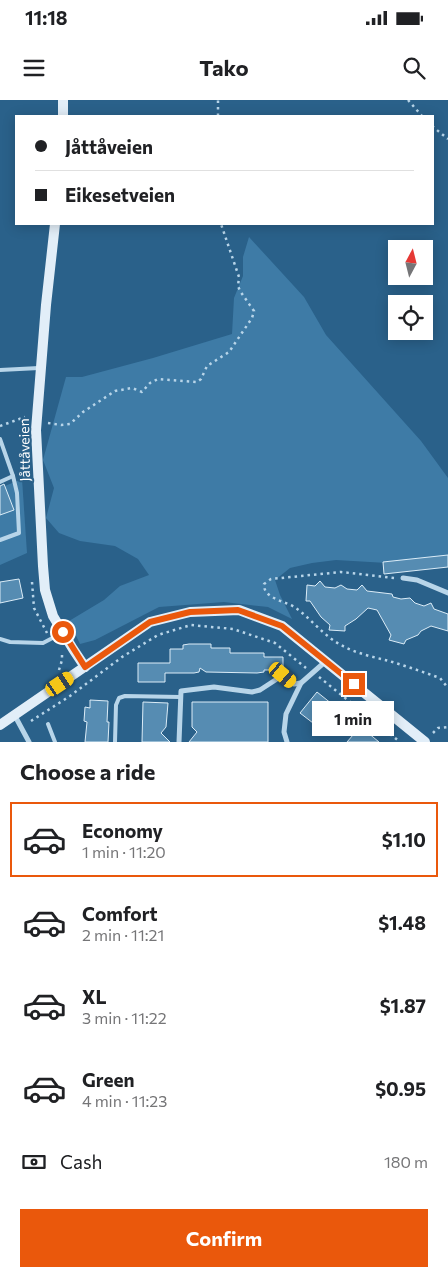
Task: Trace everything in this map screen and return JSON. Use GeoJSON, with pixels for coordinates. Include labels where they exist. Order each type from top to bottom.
{"type":"FeatureCollection","features":[{"type":"Feature","properties":{"kind":"main road"},"geometry":{"type":"LineString","coordinates":[[63,100],[63,115]]}},
{"type":"Feature","properties":{"kind":"main road","name":"Jåttåveien"},"geometry":{"type":"LineString","coordinates":[[55,225],[46,305],[37,420],[40,520],[46,590],[54,616],[85,667]]}},
{"type":"Feature","properties":{"kind":"main road"},"geometry":{"type":"LineString","coordinates":[[0,725],[150,622],[190,612],[238,610],[282,626],[425,742]]}},
{"type":"Feature","properties":{"kind":"street"},"geometry":{"type":"LineString","coordinates":[[403,578],[417,580],[448,593]]}},
{"type":"Feature","properties":{"kind":"street"},"geometry":{"type":"LineString","coordinates":[[287,742],[284,732],[286,714],[301,683],[326,661]]}},
{"type":"Feature","properties":{"kind":"street"},"geometry":{"type":"LineString","coordinates":[[179,742],[180,691],[214,687],[252,692],[260,690],[283,675],[294,684],[301,683]]}},
{"type":"Feature","properties":{"kind":"street"},"geometry":{"type":"LineString","coordinates":[[14,715],[29,742]]}},
{"type":"Feature","properties":{"kind":"lane"},"geometry":{"type":"LineString","coordinates":[[0,370],[41,368]]}},
{"type":"Feature","properties":{"kind":"lane"},"geometry":{"type":"LineString","coordinates":[[0,439],[17,492],[19,533],[0,540]]}},
{"type":"Feature","properties":{"kind":"lane"},"geometry":{"type":"LineString","coordinates":[[0,482],[13,476]]}},
{"type":"Feature","properties":{"kind":"lane"},"geometry":{"type":"LineString","coordinates":[[0,639],[10,642],[43,643],[63,632]]}},
{"type":"Feature","properties":{"kind":"lane"},"geometry":{"type":"LineString","coordinates":[[115,742],[116,705],[119,698],[125,696],[180,697]]}},
{"type":"Feature","properties":{"kind":"lane"},"geometry":{"type":"LineString","coordinates":[[48,724],[55,742]]}},
{"type":"Feature","properties":{"kind":"path"},"geometry":{"type":"LineString","coordinates":[[218,100],[218,115]]}},
{"type":"Feature","properties":{"kind":"path"},"geometry":{"type":"LineString","coordinates":[[408,100],[421,115]]}},
{"type":"Feature","properties":{"kind":"path"},"geometry":{"type":"LineString","coordinates":[[434,128],[448,140]]}},
{"type":"Feature","properties":{"kind":"path"},"geometry":{"type":"LineString","coordinates":[[37,420],[62,425],[70,424],[83,412],[110,394],[122,389],[132,388],[142,392],[150,383],[158,379],[197,382],[201,379],[207,366],[229,352],[254,312],[238,286],[239,277],[221,225]]}},
{"type":"Feature","properties":{"kind":"path"},"geometry":{"type":"LineString","coordinates":[[0,426],[25,417]]}},
{"type":"Feature","properties":{"kind":"path"},"geometry":{"type":"LineString","coordinates":[[403,578],[341,572],[271,579],[264,584],[264,589],[272,597],[296,608],[340,645],[440,678],[448,688]]}},
{"type":"Feature","properties":{"kind":"path"},"geometry":{"type":"LineString","coordinates":[[31,721],[70,696],[122,657],[158,635],[191,625],[233,629],[275,643],[400,742]]}},
{"type":"Feature","properties":{"kind":"path"},"geometry":{"type":"LineString","coordinates":[[425,742],[438,728],[448,727]]}},
{"type":"Feature","properties":{"kind":"shaded area"},"geometry":{"type":"Polygon","coordinates":[[[249,237],[304,297],[326,335],[421,441],[448,478],[448,555],[404,564],[336,560],[290,568],[275,580],[292,619],[268,607],[224,602],[159,607],[95,640],[80,644],[69,621],[104,600],[120,586],[149,575],[138,559],[115,546],[80,541],[59,533],[46,518],[54,488],[43,460],[66,377],[82,377],[232,334],[234,298],[243,276],[243,257],[249,237]]]}},
{"type":"Feature","properties":{"kind":"shaded area"},"geometry":{"type":"Polygon","coordinates":[[[22,479],[27,553],[0,565],[0,488],[22,479]]]}},
{"type":"Feature","properties":{"kind":"building"},"geometry":{"type":"Polygon","coordinates":[[[4,484],[14,510],[0,515],[0,486],[4,484]]]}},
{"type":"Feature","properties":{"kind":"building"},"geometry":{"type":"Polygon","coordinates":[[[448,555],[448,567],[384,574],[383,562],[448,555]]]}},
{"type":"Feature","properties":{"kind":"building"},"geometry":{"type":"Polygon","coordinates":[[[19,579],[23,598],[0,603],[0,582],[19,579]]]}},
{"type":"Feature","properties":{"kind":"building"},"geometry":{"type":"Polygon","coordinates":[[[320,581],[325,587],[335,588],[341,585],[347,589],[357,590],[362,585],[367,591],[392,594],[393,597],[401,599],[410,598],[415,603],[424,606],[431,603],[434,609],[448,614],[448,631],[431,626],[421,631],[418,635],[406,640],[404,644],[389,640],[391,635],[377,610],[368,608],[345,626],[345,631],[329,630],[330,625],[321,617],[310,601],[306,601],[307,585],[315,586],[320,581]]]}},
{"type":"Feature","properties":{"kind":"building"},"geometry":{"type":"Polygon","coordinates":[[[211,644],[211,648],[230,648],[230,653],[264,653],[264,657],[283,657],[283,670],[264,670],[264,672],[257,673],[206,672],[200,668],[199,672],[194,673],[165,673],[165,682],[138,682],[138,663],[170,663],[170,649],[183,649],[183,645],[211,644]]]}},
{"type":"Feature","properties":{"kind":"building"},"geometry":{"type":"Polygon","coordinates":[[[317,692],[337,708],[325,723],[318,717],[313,723],[300,713],[317,692]]]}},
{"type":"Feature","properties":{"kind":"building"},"geometry":{"type":"Polygon","coordinates":[[[90,700],[108,701],[108,742],[85,742],[87,722],[84,721],[85,707],[90,708],[90,700]]]}},
{"type":"Feature","properties":{"kind":"building"},"geometry":{"type":"Polygon","coordinates":[[[143,702],[168,703],[166,727],[161,733],[170,742],[142,742],[143,702]]]}},
{"type":"Feature","properties":{"kind":"building"},"geometry":{"type":"Polygon","coordinates":[[[192,702],[268,702],[268,742],[189,742],[197,732],[192,727],[192,702]]]}},
{"type":"Feature","properties":{"kind":"building"},"geometry":{"type":"Polygon","coordinates":[[[355,722],[379,742],[347,742],[353,735],[347,731],[355,722]]]}},
{"type":"Feature","properties":{"kind":"route"},"geometry":{"type":"LineString","coordinates":[[63,632],[85,667],[150,622],[190,612],[238,610],[282,626],[354,684]]}}]}
